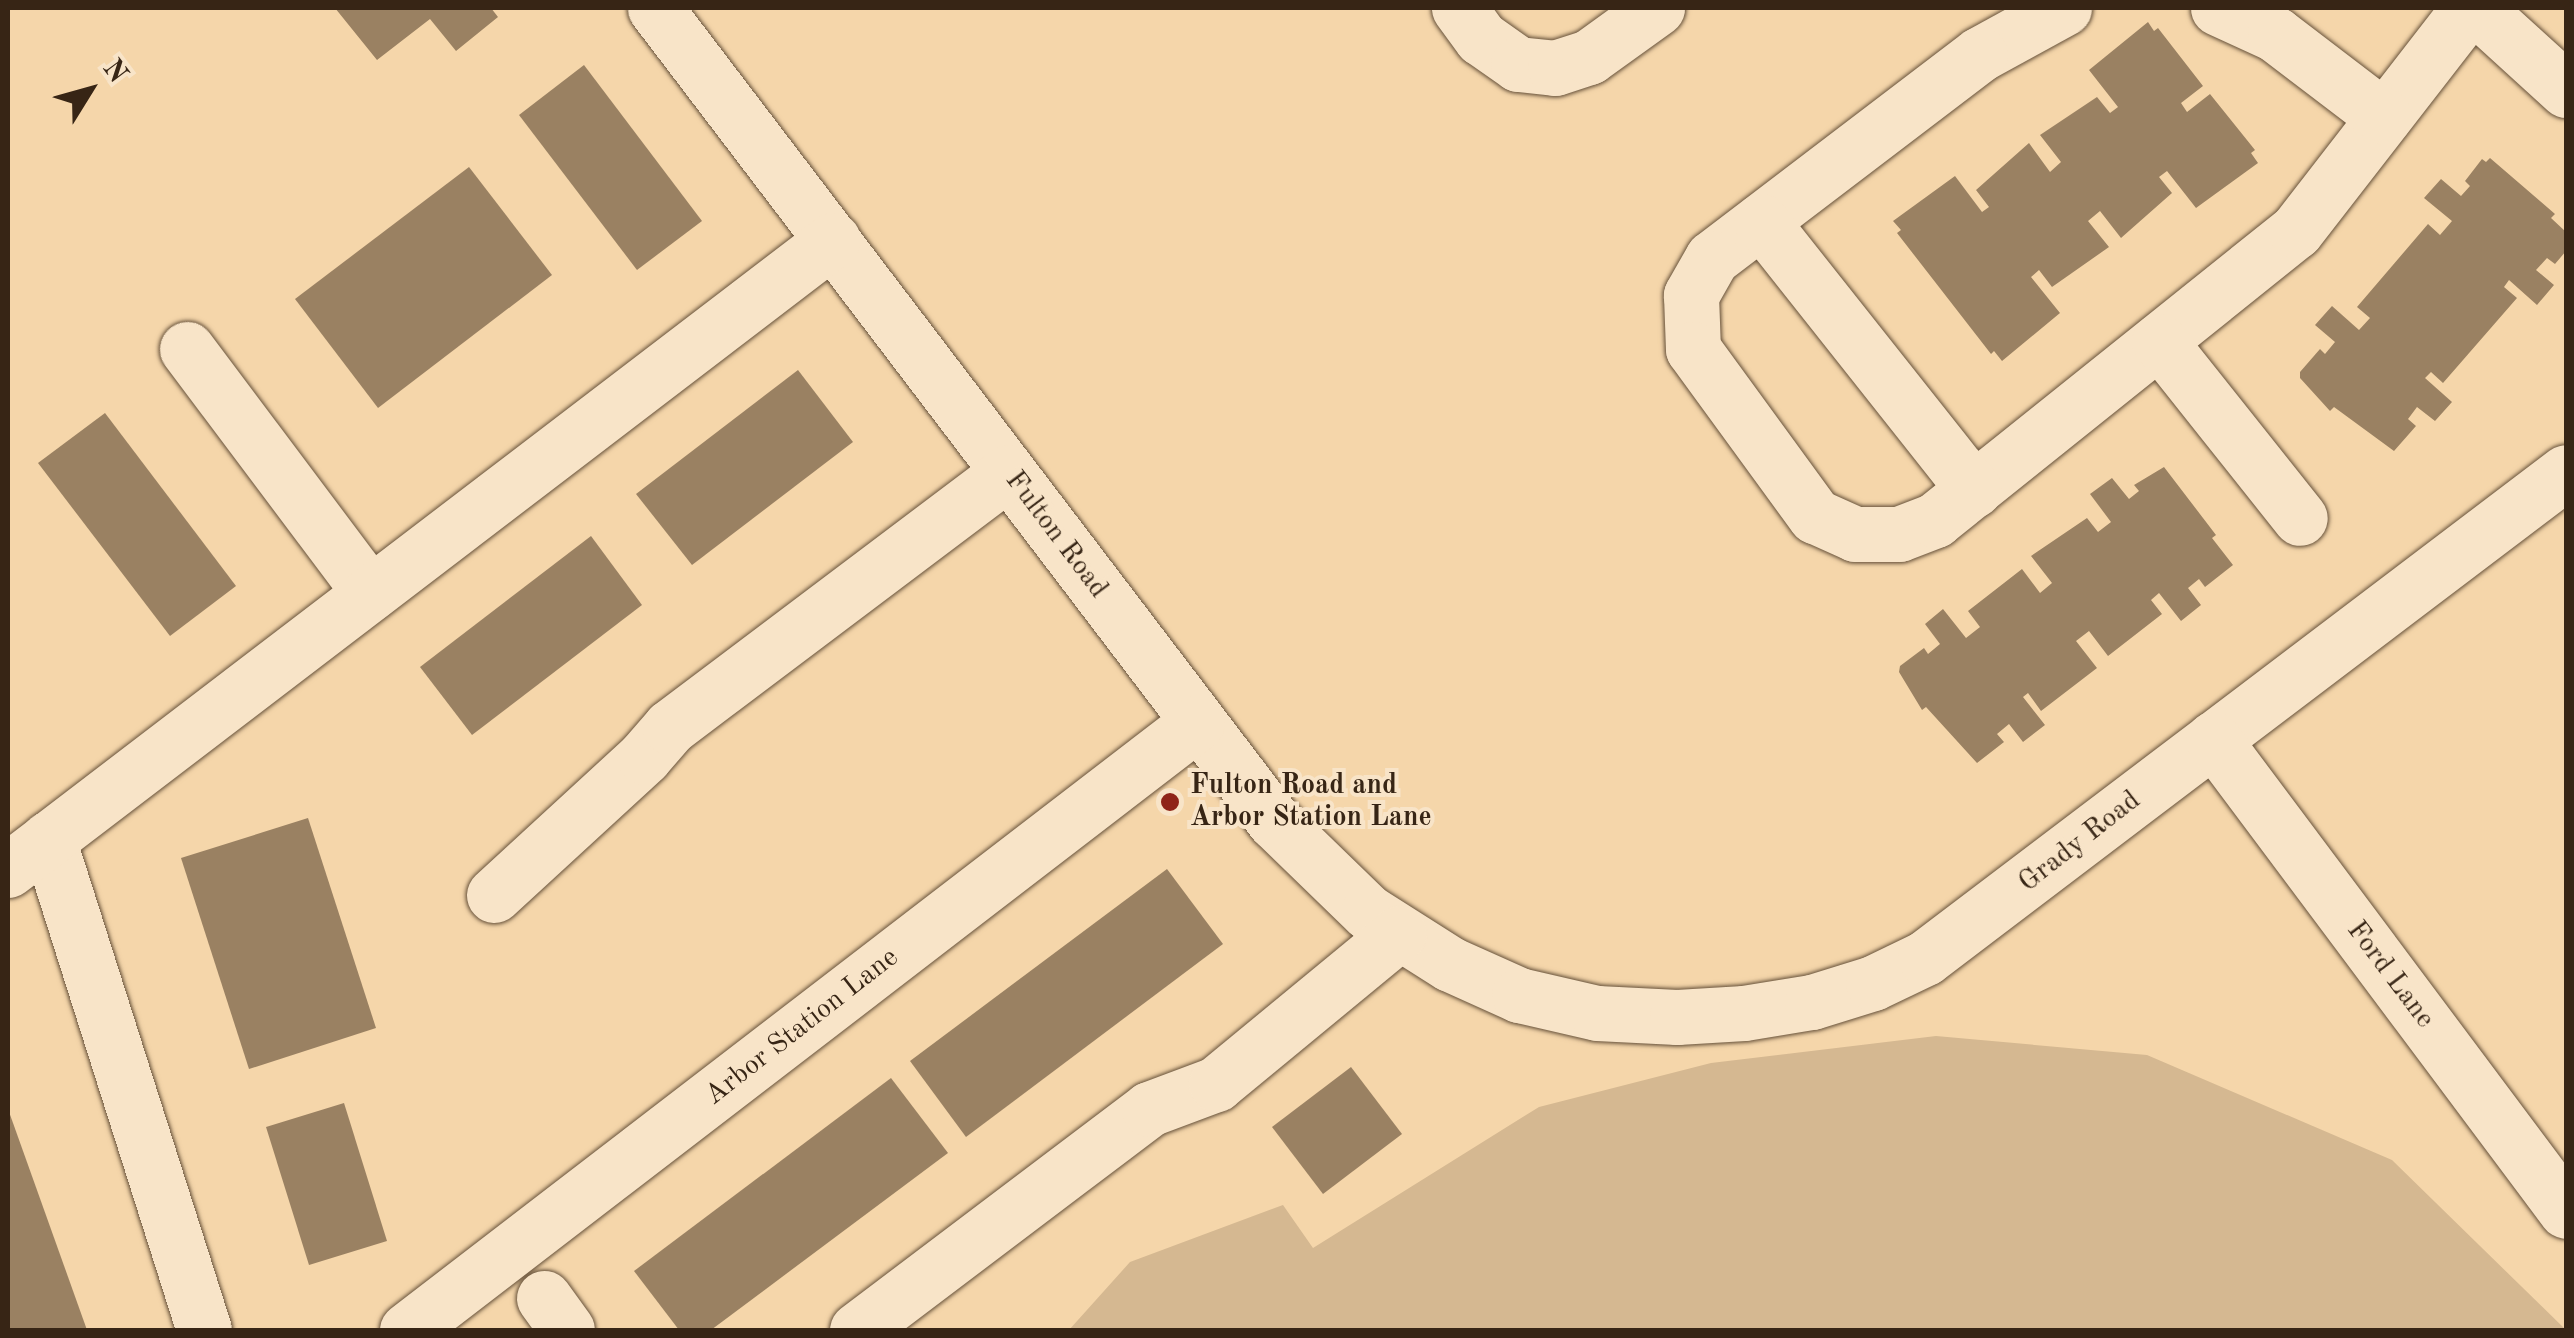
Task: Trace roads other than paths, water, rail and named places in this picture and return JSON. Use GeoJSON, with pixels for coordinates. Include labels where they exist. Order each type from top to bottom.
{"type":"FeatureCollection","features":[{"type":"Feature","properties":{"kind":"street","name":"Fulton Road"},"geometry":{"type":"LineString","coordinates":[[656,8],[1274,821],[1323,873],[1400,933],[1450,964],[1518,995]]}},
{"type":"Feature","properties":{"kind":"street"},"geometry":{"type":"LineString","coordinates":[[1459,8],[1482,38],[1518,64],[1555,68],[1589,58],[1657,8]]}},
{"type":"Feature","properties":{"kind":"street"},"geometry":{"type":"LineString","coordinates":[[2064,8],[1980,54],[1761,220],[1712,258],[1691,295],[1693,349],[1815,516],[1856,534],[1899,534],[1935,520],[1974,490],[2296,231],[2473,8],[2560,72]]}},
{"type":"Feature","properties":{"kind":"street"},"geometry":{"type":"LineString","coordinates":[[2218,8],[2275,34],[2384,117]]}},
{"type":"Feature","properties":{"kind":"street"},"geometry":{"type":"LineString","coordinates":[[1761,220],[1974,490]]}},
{"type":"Feature","properties":{"kind":"street"},"geometry":{"type":"LineString","coordinates":[[204,1330],[28,854],[833,240]]}},
{"type":"Feature","properties":{"kind":"street"},"geometry":{"type":"LineString","coordinates":[[2160,341],[2300,518]]}},
{"type":"Feature","properties":{"kind":"street"},"geometry":{"type":"LineString","coordinates":[[187,349],[370,593]]}},
{"type":"Feature","properties":{"kind":"street"},"geometry":{"type":"LineString","coordinates":[[494,895],[644,757],[670,727],[1008,472]]}},
{"type":"Feature","properties":{"kind":"street","name":"Grady Road"},"geometry":{"type":"LineString","coordinates":[[1518,995],[1597,1013],[1677,1017],[1744,1014],[1812,1002],[1873,983],[1924,958],[1980,920],[2566,472]]}},
{"type":"Feature","properties":{"kind":"street","name":"Arbor Station Lane"},"geometry":{"type":"LineString","coordinates":[[407,1330],[1197,722]]}},
{"type":"Feature","properties":{"kind":"street","name":"Ford Lane"},"geometry":{"type":"LineString","coordinates":[[2213,739],[2566,1211]]}},
{"type":"Feature","properties":{"kind":"street"},"geometry":{"type":"LineString","coordinates":[[858,1330],[1149,1109],[1216,1084],[1400,933]]}},
{"type":"Feature","properties":{"kind":"place","name":"Fulton Road and Arbor Station Lane"},"geometry":{"type":"Point","coordinates":[1170,802]}}]}
